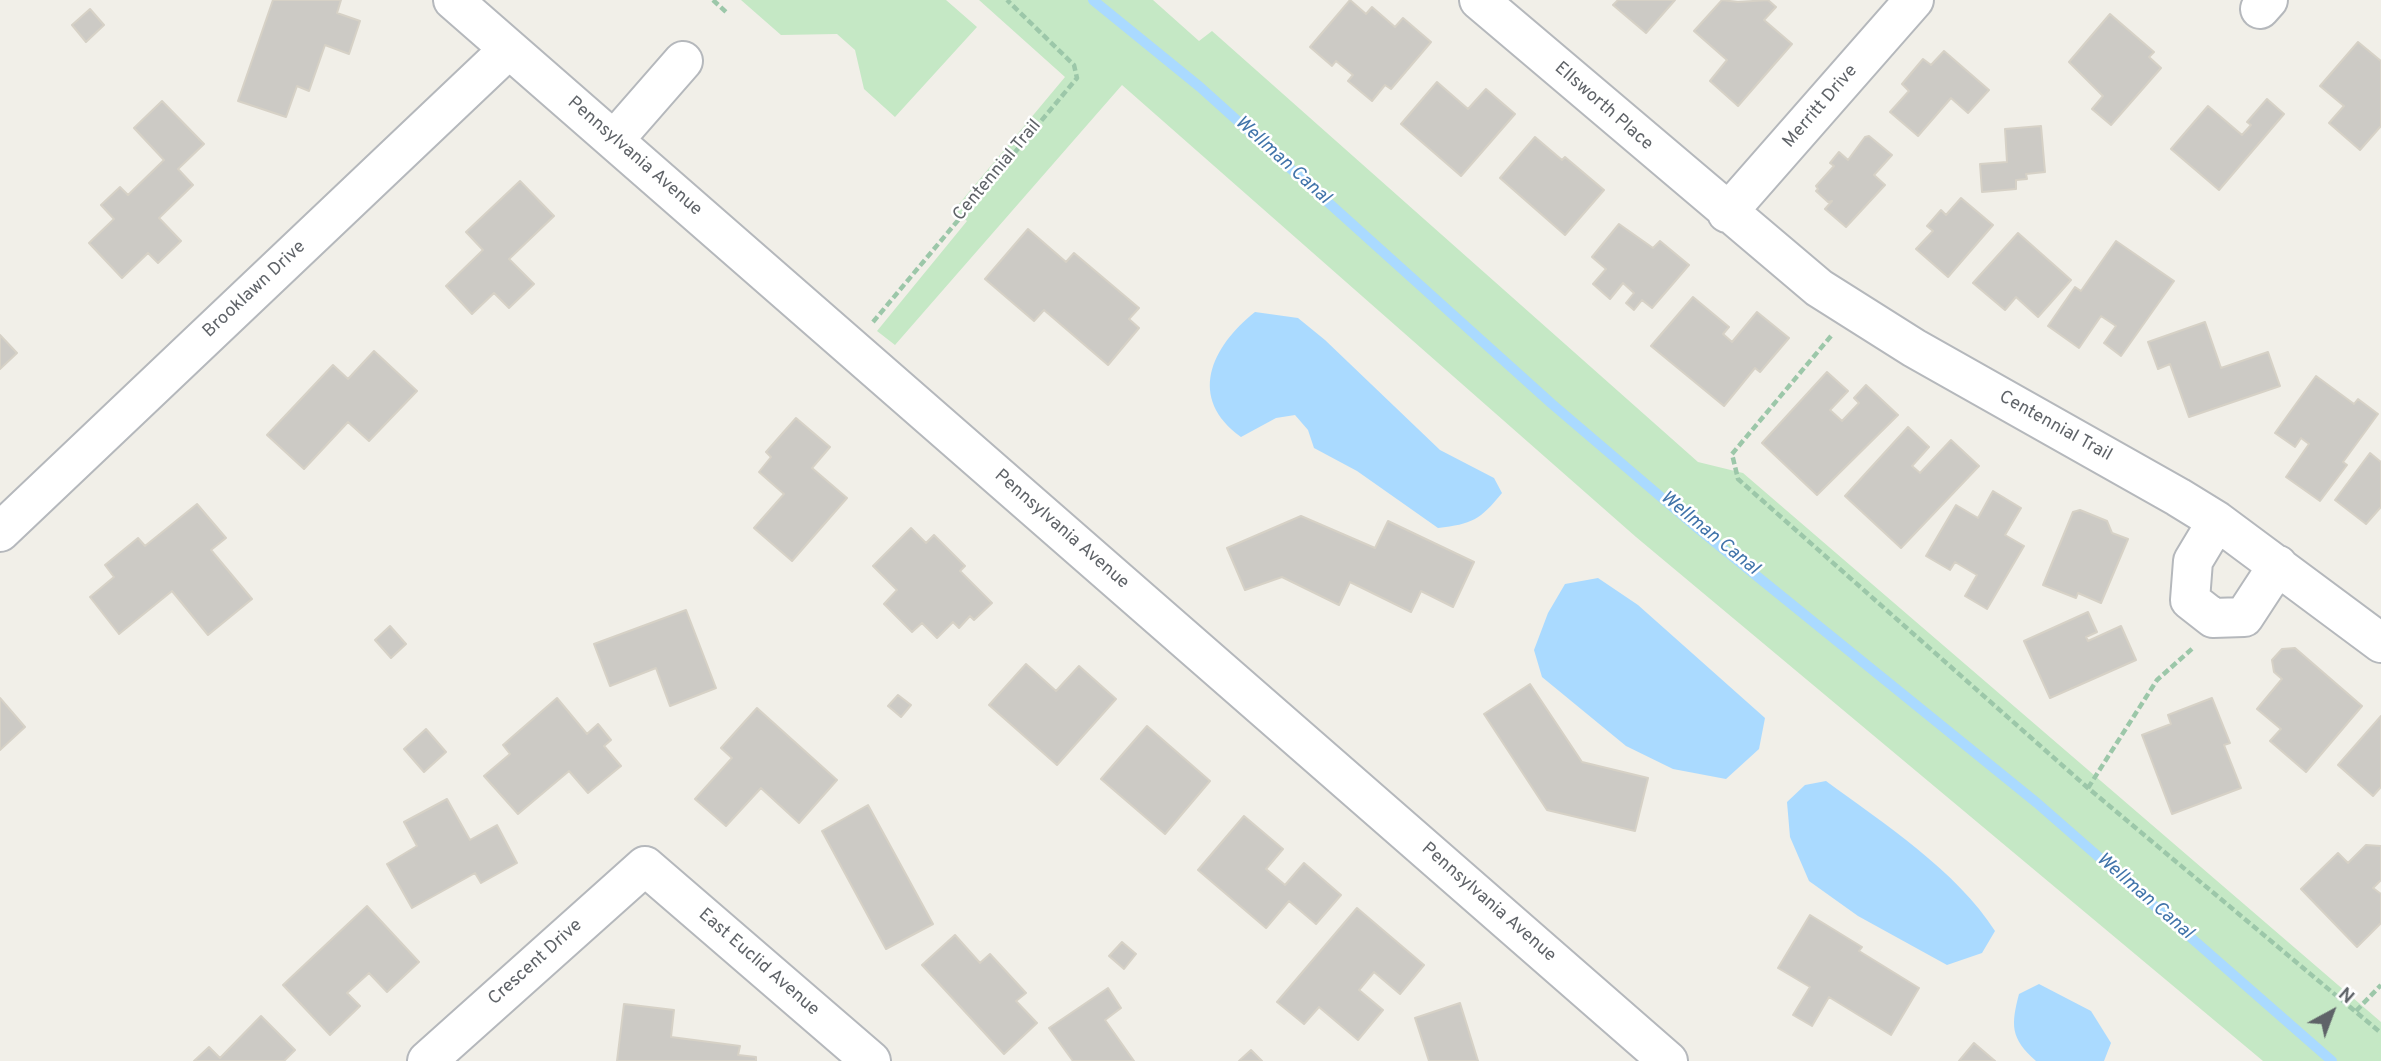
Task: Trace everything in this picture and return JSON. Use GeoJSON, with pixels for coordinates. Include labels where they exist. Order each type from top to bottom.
{"type":"FeatureCollection","features":[{"type":"Feature","properties":{"kind":"street","name":"Pennsylvania Avenue"},"geometry":{"type":"LineString","coordinates":[[453,0],[1668,1061]]}},
{"type":"Feature","properties":{"kind":"street","name":"Ellsworth Place"},"geometry":{"type":"LineString","coordinates":[[1479,0],[1727,213]]}},
{"type":"Feature","properties":{"kind":"street","name":"Merritt Drive"},"geometry":{"type":"LineString","coordinates":[[1727,213],[1914,0]]}},
{"type":"Feature","properties":{"kind":"street","name":"Brooklawn Drive"},"geometry":{"type":"LineString","coordinates":[[0,532],[509,49]]}},
{"type":"Feature","properties":{"kind":"street"},"geometry":{"type":"LineString","coordinates":[[614,140],[683,61]]}},
{"type":"Feature","properties":{"kind":"street","name":"Centennial Trail"},"geometry":{"type":"LineString","coordinates":[[1727,213],[1819,288],[1914,348],[2217,521],[2381,643]]}},
{"type":"Feature","properties":{"kind":"street"},"geometry":{"type":"LineString","coordinates":[[2217,521],[2193,561],[2190,600],[2213,618],[2244,617],[2278,565]]}},
{"type":"Feature","properties":{"kind":"street","name":"Crescent Drive"},"geometry":{"type":"LineString","coordinates":[[427,1061],[645,866]]}},
{"type":"Feature","properties":{"kind":"street","name":"East Euclid Avenue"},"geometry":{"type":"LineString","coordinates":[[645,866],[871,1061]]}},
{"type":"Feature","properties":{"kind":"path"},"geometry":{"type":"LineString","coordinates":[[713,0],[726,12]]}},
{"type":"Feature","properties":{"kind":"path","name":"Centennial Trail"},"geometry":{"type":"LineString","coordinates":[[852,347],[1077,78],[1074,65],[1007,0]]}},
{"type":"Feature","properties":{"kind":"path"},"geometry":{"type":"LineString","coordinates":[[1853,310],[1732,454],[1738,479],[2088,788],[2381,1032]]}},
{"type":"Feature","properties":{"kind":"path"},"geometry":{"type":"LineString","coordinates":[[2088,788],[2157,680],[2209,634],[2213,618]]}},
{"type":"Feature","properties":{"kind":"path"},"geometry":{"type":"LineString","coordinates":[[2356,1011],[2381,985]]}},
{"type":"Feature","properties":{"kind":"green space"},"geometry":{"type":"Polygon","coordinates":[[[741,0],[946,0],[977,27],[895,117],[864,89],[855,50],[837,34],[781,35],[741,0]]]}},
{"type":"Feature","properties":{"kind":"green space"},"geometry":{"type":"Polygon","coordinates":[[[979,0],[1153,0],[1199,41],[1212,31],[1698,462],[1743,473],[2381,1022],[2381,1061],[2263,1061],[1636,537],[1122,85],[895,345],[877,331],[967,221],[954,210],[1065,77],[979,0]]]}},
{"type":"Feature","properties":{"kind":"water"},"geometry":{"type":"Polygon","coordinates":[[[1255,312],[1298,318],[1325,340],[1440,450],[1494,478],[1502,493],[1474,519],[1459,525],[1438,528],[1357,471],[1314,448],[1308,430],[1295,415],[1276,418],[1241,437],[1224,422],[1214,406],[1210,390],[1211,373],[1227,341],[1255,312]]]}},
{"type":"Feature","properties":{"kind":"water"},"geometry":{"type":"Polygon","coordinates":[[[1598,578],[1638,605],[1765,718],[1759,749],[1726,779],[1673,769],[1626,746],[1542,677],[1534,650],[1548,613],[1565,584],[1598,578]]]}},
{"type":"Feature","properties":{"kind":"water"},"geometry":{"type":"Polygon","coordinates":[[[1826,781],[1918,849],[1961,888],[1995,931],[1982,953],[1947,965],[1858,916],[1809,881],[1790,837],[1787,802],[1805,785],[1826,781]]]}},
{"type":"Feature","properties":{"kind":"water"},"geometry":{"type":"Polygon","coordinates":[[[2039,984],[2091,1011],[2111,1043],[2104,1061],[2036,1061],[2027,1053],[2017,1038],[2015,1014],[2019,994],[2039,984]]]}},
{"type":"Feature","properties":{"kind":"building"},"geometry":{"type":"Polygon","coordinates":[[[273,0],[341,0],[337,13],[360,21],[349,54],[325,45],[309,91],[297,86],[286,117],[238,101],[273,0]]]}},
{"type":"Feature","properties":{"kind":"building"},"geometry":{"type":"Polygon","coordinates":[[[1350,0],[1366,14],[1372,7],[1395,27],[1403,18],[1431,42],[1391,89],[1385,85],[1372,101],[1348,81],[1353,75],[1336,61],[1332,66],[1310,47],[1350,0]]]}},
{"type":"Feature","properties":{"kind":"building"},"geometry":{"type":"Polygon","coordinates":[[[1618,0],[1675,0],[1646,33],[1613,5],[1618,0]]]}},
{"type":"Feature","properties":{"kind":"building"},"geometry":{"type":"Polygon","coordinates":[[[1722,0],[1768,0],[1776,7],[1764,20],[1792,44],[1738,106],[1710,81],[1727,60],[1694,31],[1722,0]]]}},
{"type":"Feature","properties":{"kind":"building"},"geometry":{"type":"Polygon","coordinates":[[[90,9],[104,25],[86,42],[72,25],[90,9]]]}},
{"type":"Feature","properties":{"kind":"building"},"geometry":{"type":"Polygon","coordinates":[[[2110,14],[2154,52],[2149,57],[2161,68],[2111,125],[2092,109],[2103,96],[2069,62],[2110,14]]]}},
{"type":"Feature","properties":{"kind":"building"},"geometry":{"type":"Polygon","coordinates":[[[2358,42],[2381,61],[2381,126],[2360,150],[2329,123],[2344,106],[2320,86],[2358,42]]]}},
{"type":"Feature","properties":{"kind":"building"},"geometry":{"type":"Polygon","coordinates":[[[1944,51],[1989,90],[1968,113],[1951,98],[1918,136],[1890,112],[1909,91],[1902,84],[1923,59],[1931,65],[1944,51]]]}},
{"type":"Feature","properties":{"kind":"building"},"geometry":{"type":"Polygon","coordinates":[[[1437,82],[1468,109],[1486,89],[1515,114],[1461,176],[1401,124],[1437,82]]]}},
{"type":"Feature","properties":{"kind":"building"},"geometry":{"type":"Polygon","coordinates":[[[2267,99],[2284,114],[2219,190],[2171,149],[2208,106],[2242,135],[2251,125],[2247,122],[2267,99]]]}},
{"type":"Feature","properties":{"kind":"building"},"geometry":{"type":"Polygon","coordinates":[[[162,101],[204,144],[178,169],[193,185],[159,218],[181,241],[158,263],[148,253],[122,278],[89,243],[114,219],[101,205],[120,187],[128,195],[164,160],[134,128],[162,101]]]}},
{"type":"Feature","properties":{"kind":"building"},"geometry":{"type":"Polygon","coordinates":[[[2041,126],[2045,172],[2026,174],[2027,179],[2016,180],[2016,189],[1982,192],[1980,164],[2007,162],[2005,129],[2041,126]]]}},
{"type":"Feature","properties":{"kind":"building"},"geometry":{"type":"Polygon","coordinates":[[[1869,136],[1892,155],[1874,175],[1885,185],[1846,227],[1825,209],[1832,201],[1828,202],[1816,191],[1816,186],[1834,166],[1830,163],[1839,152],[1848,160],[1865,137],[1869,136]]]}},
{"type":"Feature","properties":{"kind":"building"},"geometry":{"type":"Polygon","coordinates":[[[1535,137],[1562,160],[1565,157],[1604,190],[1565,235],[1500,178],[1535,137]]]}},
{"type":"Feature","properties":{"kind":"building"},"geometry":{"type":"Polygon","coordinates":[[[520,181],[554,216],[509,259],[534,284],[509,308],[494,293],[472,314],[446,286],[483,250],[466,232],[520,181]]]}},
{"type":"Feature","properties":{"kind":"building"},"geometry":{"type":"Polygon","coordinates":[[[1961,198],[1993,225],[1948,277],[1916,249],[1933,231],[1927,226],[1941,210],[1946,215],[1961,198]]]}},
{"type":"Feature","properties":{"kind":"building"},"geometry":{"type":"Polygon","coordinates":[[[1619,224],[1653,248],[1660,241],[1689,265],[1652,308],[1642,300],[1634,310],[1626,303],[1634,293],[1623,283],[1610,299],[1593,284],[1606,269],[1592,257],[1619,224]]]}},
{"type":"Feature","properties":{"kind":"building"},"geometry":{"type":"Polygon","coordinates":[[[1028,229],[1066,262],[1074,253],[1139,308],[1129,319],[1139,328],[1108,365],[1044,310],[1034,321],[985,279],[1028,229]]]}},
{"type":"Feature","properties":{"kind":"building"},"geometry":{"type":"Polygon","coordinates":[[[2018,233],[2071,280],[2038,317],[2016,297],[2005,310],[1973,283],[2018,233]]]}},
{"type":"Feature","properties":{"kind":"building"},"geometry":{"type":"Polygon","coordinates":[[[2116,241],[2174,281],[2121,356],[2104,343],[2116,326],[2101,316],[2079,348],[2048,326],[2075,287],[2081,291],[2116,241]]]}},
{"type":"Feature","properties":{"kind":"building"},"geometry":{"type":"Polygon","coordinates":[[[1693,297],[1729,327],[1723,334],[1732,342],[1757,312],[1789,338],[1760,372],[1755,368],[1724,406],[1651,346],[1693,297]]]}},
{"type":"Feature","properties":{"kind":"building"},"geometry":{"type":"Polygon","coordinates":[[[2205,322],[2221,368],[2268,352],[2280,386],[2189,417],[2170,364],[2158,369],[2148,342],[2205,322]]]}},
{"type":"Feature","properties":{"kind":"building"},"geometry":{"type":"Polygon","coordinates":[[[0,335],[17,353],[0,369],[0,335]]]}},
{"type":"Feature","properties":{"kind":"building"},"geometry":{"type":"Polygon","coordinates":[[[374,351],[417,391],[369,441],[348,422],[304,469],[267,435],[333,365],[348,379],[374,351]]]}},
{"type":"Feature","properties":{"kind":"building"},"geometry":{"type":"Polygon","coordinates":[[[1827,372],[1848,391],[1830,410],[1842,421],[1859,403],[1854,398],[1866,385],[1898,415],[1817,495],[1762,443],[1827,372]]]}},
{"type":"Feature","properties":{"kind":"building"},"geometry":{"type":"Polygon","coordinates":[[[2316,376],[2354,404],[2358,399],[2378,414],[2343,462],[2347,465],[2320,501],[2286,477],[2309,444],[2301,438],[2295,447],[2275,433],[2316,376]]]}},
{"type":"Feature","properties":{"kind":"building"},"geometry":{"type":"Polygon","coordinates":[[[796,418],[830,447],[812,468],[847,498],[792,561],[754,528],[784,494],[759,472],[771,457],[766,452],[796,418]]]}},
{"type":"Feature","properties":{"kind":"building"},"geometry":{"type":"Polygon","coordinates":[[[1908,427],[1929,447],[1912,466],[1920,473],[1951,440],[1979,466],[1901,548],[1845,496],[1908,427]]]}},
{"type":"Feature","properties":{"kind":"building"},"geometry":{"type":"Polygon","coordinates":[[[2370,453],[2381,462],[2381,507],[2366,524],[2335,500],[2370,453]]]}},
{"type":"Feature","properties":{"kind":"building"},"geometry":{"type":"Polygon","coordinates":[[[1993,491],[2021,508],[2005,535],[2024,546],[1987,609],[1965,596],[1977,575],[1955,562],[1950,570],[1926,556],[1956,505],[1978,518],[1993,491]]]}},
{"type":"Feature","properties":{"kind":"building"},"geometry":{"type":"Polygon","coordinates":[[[197,504],[226,538],[211,550],[252,599],[208,635],[172,591],[119,634],[90,597],[114,577],[105,565],[138,538],[145,546],[197,504]]]}},
{"type":"Feature","properties":{"kind":"building"},"geometry":{"type":"Polygon","coordinates":[[[2080,510],[2107,521],[2112,533],[2128,539],[2101,603],[2078,593],[2076,598],[2043,585],[2073,512],[2080,510]]]}},
{"type":"Feature","properties":{"kind":"building"},"geometry":{"type":"Polygon","coordinates":[[[1301,516],[1375,548],[1388,521],[1474,562],[1453,607],[1421,591],[1411,612],[1350,582],[1339,605],[1282,577],[1245,590],[1227,548],[1301,516]]]}},
{"type":"Feature","properties":{"kind":"building"},"geometry":{"type":"Polygon","coordinates":[[[911,528],[926,543],[934,535],[965,566],[960,571],[992,603],[974,620],[970,616],[959,628],[953,622],[937,638],[922,623],[912,632],[884,604],[897,590],[873,566],[911,528]]]}},
{"type":"Feature","properties":{"kind":"building"},"geometry":{"type":"Polygon","coordinates":[[[686,610],[716,688],[670,706],[656,668],[610,686],[594,644],[686,610]]]}},
{"type":"Feature","properties":{"kind":"building"},"geometry":{"type":"Polygon","coordinates":[[[2088,612],[2097,632],[2086,637],[2088,641],[2121,626],[2136,660],[2050,698],[2024,641],[2088,612]]]}},
{"type":"Feature","properties":{"kind":"building"},"geometry":{"type":"Polygon","coordinates":[[[390,626],[406,644],[391,658],[375,640],[390,626]]]}},
{"type":"Feature","properties":{"kind":"building"},"geometry":{"type":"Polygon","coordinates":[[[2295,648],[2362,706],[2306,772],[2270,741],[2281,729],[2257,709],[2282,679],[2274,672],[2272,660],[2282,649],[2295,648]]]}},
{"type":"Feature","properties":{"kind":"building"},"geometry":{"type":"Polygon","coordinates":[[[1026,664],[1056,691],[1079,666],[1116,699],[1057,765],[989,705],[1026,664]]]}},
{"type":"Feature","properties":{"kind":"building"},"geometry":{"type":"Polygon","coordinates":[[[1530,684],[1582,762],[1648,778],[1635,831],[1547,810],[1484,714],[1530,684]]]}},
{"type":"Feature","properties":{"kind":"building"},"geometry":{"type":"Polygon","coordinates":[[[898,695],[911,705],[901,717],[888,706],[898,695]]]}},
{"type":"Feature","properties":{"kind":"building"},"geometry":{"type":"Polygon","coordinates":[[[0,698],[25,727],[0,750],[0,698]]]}},
{"type":"Feature","properties":{"kind":"building"},"geometry":{"type":"Polygon","coordinates":[[[557,698],[587,734],[598,724],[611,740],[604,746],[621,766],[588,793],[569,771],[518,814],[484,776],[510,754],[503,745],[557,698]]]}},
{"type":"Feature","properties":{"kind":"building"},"geometry":{"type":"Polygon","coordinates":[[[2212,698],[2230,743],[2224,745],[2241,788],[2172,814],[2142,735],[2171,724],[2168,715],[2212,698]]]}},
{"type":"Feature","properties":{"kind":"building"},"geometry":{"type":"Polygon","coordinates":[[[757,708],[837,780],[799,823],[761,788],[726,826],[695,799],[732,758],[721,748],[757,708]]]}},
{"type":"Feature","properties":{"kind":"building"},"geometry":{"type":"Polygon","coordinates":[[[2381,716],[2381,787],[2373,796],[2338,765],[2381,716]]]}},
{"type":"Feature","properties":{"kind":"building"},"geometry":{"type":"Polygon","coordinates":[[[1147,726],[1210,781],[1165,834],[1101,779],[1147,726]]]}},
{"type":"Feature","properties":{"kind":"building"},"geometry":{"type":"Polygon","coordinates":[[[426,729],[446,752],[424,772],[404,749],[426,729]]]}},
{"type":"Feature","properties":{"kind":"building"},"geometry":{"type":"Polygon","coordinates":[[[447,799],[470,840],[497,825],[517,863],[481,883],[475,873],[412,908],[387,864],[417,846],[404,822],[447,799]]]}},
{"type":"Feature","properties":{"kind":"building"},"geometry":{"type":"Polygon","coordinates":[[[868,805],[933,924],[886,949],[822,831],[868,805]]]}},
{"type":"Feature","properties":{"kind":"building"},"geometry":{"type":"Polygon","coordinates":[[[1244,816],[1283,849],[1266,869],[1285,885],[1304,863],[1341,895],[1316,924],[1289,901],[1266,928],[1198,870],[1244,816]]]}},
{"type":"Feature","properties":{"kind":"building"},"geometry":{"type":"Polygon","coordinates":[[[2366,845],[2381,846],[2381,880],[2373,888],[2381,894],[2381,923],[2357,947],[2301,889],[2338,853],[2348,863],[2366,845]]]}},
{"type":"Feature","properties":{"kind":"building"},"geometry":{"type":"Polygon","coordinates":[[[367,906],[419,962],[387,992],[369,973],[347,993],[360,1006],[330,1035],[283,985],[367,906]]]}},
{"type":"Feature","properties":{"kind":"building"},"geometry":{"type":"Polygon","coordinates":[[[1357,908],[1424,965],[1400,994],[1374,972],[1359,990],[1383,1010],[1358,1040],[1319,1007],[1304,1024],[1277,1002],[1357,908]]]}},
{"type":"Feature","properties":{"kind":"building"},"geometry":{"type":"Polygon","coordinates":[[[1810,915],[1862,947],[1859,951],[1919,988],[1891,1035],[1829,997],[1812,1026],[1793,1015],[1810,987],[1778,968],[1810,915]]]}},
{"type":"Feature","properties":{"kind":"building"},"geometry":{"type":"Polygon","coordinates":[[[955,935],[980,963],[990,954],[1026,993],[1016,1001],[1037,1023],[1004,1054],[922,965],[955,935]]]}},
{"type":"Feature","properties":{"kind":"building"},"geometry":{"type":"Polygon","coordinates":[[[1122,942],[1136,954],[1124,969],[1109,956],[1122,942]]]}},
{"type":"Feature","properties":{"kind":"building"},"geometry":{"type":"Polygon","coordinates":[[[1108,988],[1121,1008],[1105,1020],[1134,1061],[1073,1061],[1049,1028],[1108,988]]]}},
{"type":"Feature","properties":{"kind":"building"},"geometry":{"type":"Polygon","coordinates":[[[1460,1003],[1478,1061],[1429,1061],[1415,1018],[1460,1003]]]}},
{"type":"Feature","properties":{"kind":"building"},"geometry":{"type":"Polygon","coordinates":[[[624,1004],[674,1010],[671,1037],[740,1046],[738,1055],[756,1057],[756,1061],[617,1061],[624,1004]]]}},
{"type":"Feature","properties":{"kind":"building"},"geometry":{"type":"Polygon","coordinates":[[[261,1016],[295,1050],[284,1061],[194,1061],[209,1047],[220,1058],[261,1016]]]}},
{"type":"Feature","properties":{"kind":"building"},"geometry":{"type":"Polygon","coordinates":[[[1974,1043],[1995,1061],[1959,1061],[1974,1043]]]}},
{"type":"Feature","properties":{"kind":"building"},"geometry":{"type":"Polygon","coordinates":[[[1251,1050],[1262,1061],[1239,1061],[1251,1050]]]}},
{"type":"Feature","properties":{"kind":"waterway","name":"Wellman Canal"},"geometry":{"type":"LineString","coordinates":[[1093,0],[1200,87],[1552,404],[1695,526],[2037,803],[2332,1061]]}}]}
